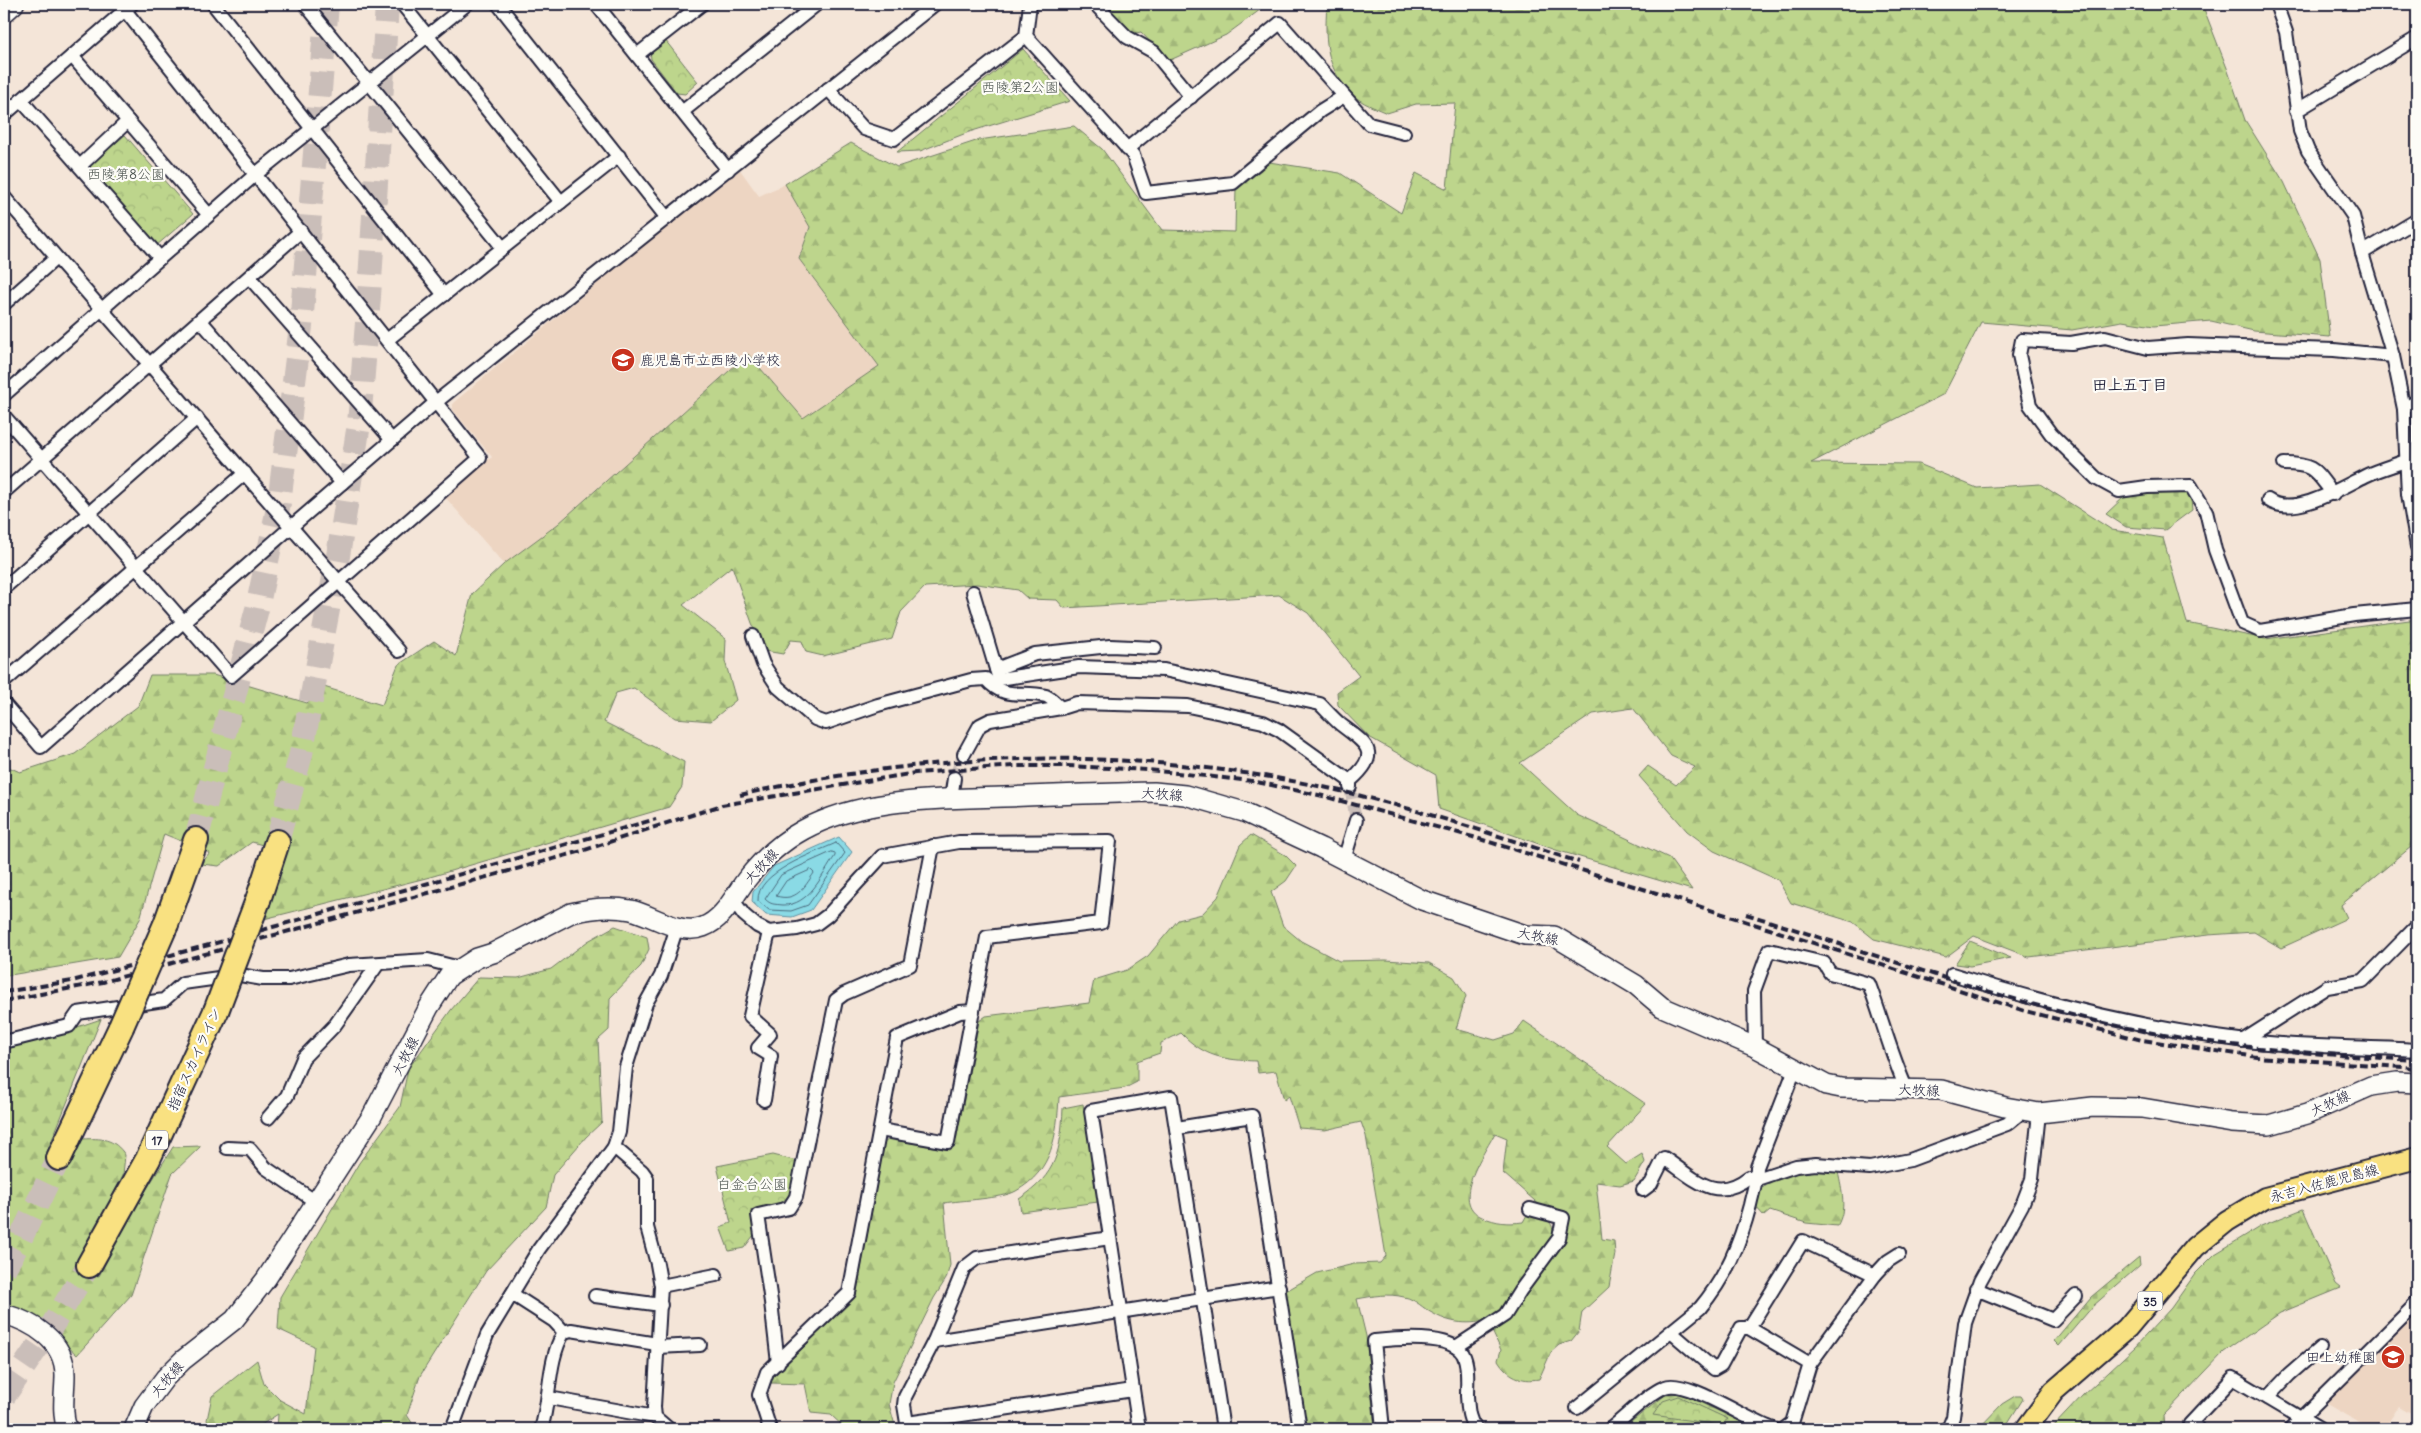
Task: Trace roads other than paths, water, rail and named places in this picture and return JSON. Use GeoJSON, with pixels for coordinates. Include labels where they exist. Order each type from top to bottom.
{"type":"FeatureCollection","features":[{"type":"Feature","properties":{"kind":"highway"},"geometry":{"type":"LineString","coordinates":[[59,1158],[121,1027],[166,924],[196,840]]}},
{"type":"Feature","properties":{"kind":"highway","name":"指宿スカイライン"},"geometry":{"type":"LineString","coordinates":[[89,1266],[148,1159],[216,1011],[258,900],[277,842]]}},
{"type":"Feature","properties":{"kind":"main road","name":"永吉入佐鹿児島線"},"geometry":{"type":"LineString","coordinates":[[2026,1429],[2054,1391],[2127,1328],[2195,1247],[2227,1221],[2265,1198],[2417,1158]]}},
{"type":"Feature","properties":{"kind":"street"},"geometry":{"type":"LineString","coordinates":[[4,13],[14,4]]}},
{"type":"Feature","properties":{"kind":"street"},"geometry":{"type":"LineString","coordinates":[[213,4],[444,295]]}},
{"type":"Feature","properties":{"kind":"street"},"geometry":{"type":"LineString","coordinates":[[304,4],[503,248]]}},
{"type":"Feature","properties":{"kind":"street"},"geometry":{"type":"LineString","coordinates":[[402,4],[562,202]]}},
{"type":"Feature","properties":{"kind":"street"},"geometry":{"type":"LineString","coordinates":[[4,395],[256,174],[467,4]]}},
{"type":"Feature","properties":{"kind":"street"},"geometry":{"type":"LineString","coordinates":[[498,4],[667,218]]}},
{"type":"Feature","properties":{"kind":"street"},"geometry":{"type":"LineString","coordinates":[[596,4],[728,170]]}},
{"type":"Feature","properties":{"kind":"street"},"geometry":{"type":"LineString","coordinates":[[637,55],[702,4]]}},
{"type":"Feature","properties":{"kind":"street"},"geometry":{"type":"LineString","coordinates":[[682,112],[816,4]]}},
{"type":"Feature","properties":{"kind":"street"},"geometry":{"type":"LineString","coordinates":[[4,704],[42,747],[436,402],[934,4]]}},
{"type":"Feature","properties":{"kind":"street"},"geometry":{"type":"LineString","coordinates":[[828,89],[864,130],[894,140],[1026,36],[1030,4]]}},
{"type":"Feature","properties":{"kind":"street"},"geometry":{"type":"LineString","coordinates":[[1095,4],[1127,38],[1154,52],[1191,97]]}},
{"type":"Feature","properties":{"kind":"street"},"geometry":{"type":"LineString","coordinates":[[2276,4],[2286,32],[2300,131],[2308,151],[2353,216],[2362,253],[2393,356],[2404,409],[2408,494],[2417,548]]}},
{"type":"Feature","properties":{"kind":"street"},"geometry":{"type":"LineString","coordinates":[[4,115],[126,6],[480,458],[231,676],[4,416]]}},
{"type":"Feature","properties":{"kind":"street"},"geometry":{"type":"LineString","coordinates":[[1127,149],[1280,23],[1369,124],[1404,133]]}},
{"type":"Feature","properties":{"kind":"street"},"geometry":{"type":"LineString","coordinates":[[1026,36],[1133,155],[1146,194],[1233,183],[1320,111],[1344,96]]}},
{"type":"Feature","properties":{"kind":"street"},"geometry":{"type":"LineString","coordinates":[[2296,111],[2417,38]]}},
{"type":"Feature","properties":{"kind":"street"},"geometry":{"type":"LineString","coordinates":[[72,56],[209,215]]}},
{"type":"Feature","properties":{"kind":"street"},"geometry":{"type":"LineString","coordinates":[[21,100],[160,258]]}},
{"type":"Feature","properties":{"kind":"street"},"geometry":{"type":"LineString","coordinates":[[80,166],[128,121]]}},
{"type":"Feature","properties":{"kind":"street"},"geometry":{"type":"LineString","coordinates":[[387,340],[618,156]]}},
{"type":"Feature","properties":{"kind":"street"},"geometry":{"type":"LineString","coordinates":[[5,203],[197,418],[399,651]]}},
{"type":"Feature","properties":{"kind":"street"},"geometry":{"type":"LineString","coordinates":[[2362,253],[2417,220]]}},
{"type":"Feature","properties":{"kind":"street"},"geometry":{"type":"LineString","coordinates":[[4,492],[301,231]]}},
{"type":"Feature","properties":{"kind":"street"},"geometry":{"type":"LineString","coordinates":[[4,304],[56,258]]}},
{"type":"Feature","properties":{"kind":"street"},"geometry":{"type":"LineString","coordinates":[[249,277],[392,440]]}},
{"type":"Feature","properties":{"kind":"street"},"geometry":{"type":"LineString","coordinates":[[200,320],[342,484]]}},
{"type":"Feature","properties":{"kind":"street"},"geometry":{"type":"LineString","coordinates":[[2393,356],[2334,350],[2250,347],[2188,345],[2148,348],[2105,337],[2071,343],[2022,340],[2019,355],[2030,405],[2051,434],[2097,479],[2119,491],[2147,487],[2191,486],[2206,511],[2215,550],[2242,623],[2260,631],[2354,615],[2417,609]]}},
{"type":"Feature","properties":{"kind":"street"},"geometry":{"type":"LineString","coordinates":[[2404,409],[2417,401]]}},
{"type":"Feature","properties":{"kind":"street"},"geometry":{"type":"LineString","coordinates":[[4,588],[197,418]]}},
{"type":"Feature","properties":{"kind":"street"},"geometry":{"type":"LineString","coordinates":[[2268,500],[2274,504],[2286,506],[2333,494],[2366,475],[2405,461]]}},
{"type":"Feature","properties":{"kind":"street"},"geometry":{"type":"LineString","coordinates":[[2284,464],[2299,464],[2312,468],[2333,494]]}},
{"type":"Feature","properties":{"kind":"street"},"geometry":{"type":"LineString","coordinates":[[4,682],[244,473]]}},
{"type":"Feature","properties":{"kind":"street"},"geometry":{"type":"LineString","coordinates":[[973,592],[994,676],[995,689],[1007,693],[1047,696],[1062,708]]}},
{"type":"Feature","properties":{"kind":"street"},"geometry":{"type":"LineString","coordinates":[[753,636],[763,664],[778,687],[815,720],[826,723],[878,705],[971,680],[994,676],[1080,667],[1164,670],[1320,704],[1339,722],[1363,740],[1368,749],[1368,757],[1350,784],[1279,730],[1263,722],[1188,706],[1077,703],[1062,708],[990,720],[980,725],[964,754]]}},
{"type":"Feature","properties":{"kind":"street"},"geometry":{"type":"LineString","coordinates":[[994,676],[1036,654],[1110,646],[1155,648]]}},
{"type":"Feature","properties":{"kind":"street"},"geometry":{"type":"LineString","coordinates":[[952,799],[954,778]]}},
{"type":"Feature","properties":{"kind":"street","name":"大牧線"},"geometry":{"type":"LineString","coordinates":[[134,1429],[144,1406],[170,1371],[221,1331],[252,1299],[385,1095],[439,989],[460,968],[571,913],[587,909],[603,907],[632,910],[677,928],[703,927],[715,919],[734,900],[746,880],[771,854],[802,830],[844,814],[868,808],[952,799],[1154,792],[1185,795],[1244,812],[1431,903],[1525,935],[1554,936],[1567,942],[1636,985],[1662,1006],[1755,1047],[1826,1085],[1841,1088],[1941,1090],[2032,1112],[2093,1107],[2142,1108],[2232,1123],[2269,1125],[2307,1114],[2371,1086],[2397,1082],[2417,1083]]}},
{"type":"Feature","properties":{"kind":"street"},"geometry":{"type":"LineString","coordinates":[[1344,860],[1356,820]]}},
{"type":"Feature","properties":{"kind":"street"},"geometry":{"type":"LineString","coordinates":[[734,900],[744,915],[757,926],[769,932],[797,929],[816,924],[847,895],[882,856],[959,842],[1110,841],[1100,923],[987,937],[948,1142],[880,1130]]}},
{"type":"Feature","properties":{"kind":"street"},"geometry":{"type":"LineString","coordinates":[[778,1363],[758,1215],[790,1208],[796,1197],[836,1000],[844,994],[910,966],[933,846]]}},
{"type":"Feature","properties":{"kind":"street"},"geometry":{"type":"LineString","coordinates":[[2242,1041],[2328,987],[2364,980],[2417,926]]}},
{"type":"Feature","properties":{"kind":"street"},"geometry":{"type":"LineString","coordinates":[[452,1429],[487,1335],[568,1208],[614,1146],[619,1132],[626,1067],[646,1003],[661,976],[677,928]]}},
{"type":"Feature","properties":{"kind":"street"},"geometry":{"type":"LineString","coordinates":[[764,1100],[771,1056],[758,1048],[770,1034],[750,1016],[769,932]]}},
{"type":"Feature","properties":{"kind":"street"},"geometry":{"type":"LineString","coordinates":[[1755,1047],[1754,990],[1769,950],[1824,963],[1830,973],[1869,984],[1883,1022],[1888,1044],[1906,1088]]}},
{"type":"Feature","properties":{"kind":"street"},"geometry":{"type":"LineString","coordinates":[[4,1042],[69,1026],[78,1014],[164,1000],[183,983],[240,974],[263,979],[288,979],[349,966],[428,960],[460,968]]}},
{"type":"Feature","properties":{"kind":"street"},"geometry":{"type":"LineString","coordinates":[[268,1118],[287,1096],[303,1058],[335,1025],[378,964]]}},
{"type":"Feature","properties":{"kind":"street"},"geometry":{"type":"LineString","coordinates":[[1952,974],[2011,993],[2112,1019],[2242,1041],[2417,1050]]}},
{"type":"Feature","properties":{"kind":"street"},"geometry":{"type":"LineString","coordinates":[[770,1429],[759,1395],[767,1372],[849,1293],[897,1038],[960,1012],[973,1011]]}},
{"type":"Feature","properties":{"kind":"street"},"geometry":{"type":"LineString","coordinates":[[1577,1408],[1700,1308],[1719,1283],[1740,1241],[1757,1180],[1757,1167],[1794,1069]]}},
{"type":"Feature","properties":{"kind":"street"},"geometry":{"type":"LineString","coordinates":[[1139,1429],[1091,1111],[1172,1097],[1223,1429]]}},
{"type":"Feature","properties":{"kind":"street"},"geometry":{"type":"LineString","coordinates":[[1643,1190],[1651,1184],[1664,1158],[1706,1186],[1728,1190],[1739,1185],[1749,1177],[1757,1180],[1796,1166],[1816,1164],[1870,1168],[1910,1160],[2007,1124],[2032,1112],[2032,1179],[2022,1205],[1976,1289],[1965,1323],[1953,1417],[1948,1429]]}},
{"type":"Feature","properties":{"kind":"street"},"geometry":{"type":"LineString","coordinates":[[1177,1128],[1252,1116],[1300,1429]]}},
{"type":"Feature","properties":{"kind":"street"},"geometry":{"type":"LineString","coordinates":[[614,1146],[642,1171],[647,1178],[647,1226],[661,1286],[655,1417]]}},
{"type":"Feature","properties":{"kind":"street"},"geometry":{"type":"LineString","coordinates":[[227,1148],[250,1149],[266,1168],[316,1202]]}},
{"type":"Feature","properties":{"kind":"street"},"geometry":{"type":"LineString","coordinates":[[1456,1347],[1505,1315],[1520,1290],[1559,1238],[1564,1218],[1530,1209]]}},
{"type":"Feature","properties":{"kind":"street"},"geometry":{"type":"LineString","coordinates":[[1110,1238],[977,1258],[964,1268],[934,1341],[905,1397],[904,1405],[908,1426],[1133,1390]]}},
{"type":"Feature","properties":{"kind":"street"},"geometry":{"type":"LineString","coordinates":[[1749,1328],[1803,1241],[1874,1275]]}},
{"type":"Feature","properties":{"kind":"street"},"geometry":{"type":"LineString","coordinates":[[1784,1429],[1792,1423],[1810,1364],[1874,1275],[1888,1261],[1899,1254]]}},
{"type":"Feature","properties":{"kind":"street"},"geometry":{"type":"LineString","coordinates":[[661,1286],[716,1275]]}},
{"type":"Feature","properties":{"kind":"street"},"geometry":{"type":"LineString","coordinates":[[934,1341],[1279,1287]]}},
{"type":"Feature","properties":{"kind":"street"},"geometry":{"type":"LineString","coordinates":[[1976,1289],[2053,1320],[2076,1296]]}},
{"type":"Feature","properties":{"kind":"street"},"geometry":{"type":"LineString","coordinates":[[512,1294],[554,1321],[564,1332]]}},
{"type":"Feature","properties":{"kind":"street"},"geometry":{"type":"LineString","coordinates":[[595,1296],[661,1305]]}},
{"type":"Feature","properties":{"kind":"street"},"geometry":{"type":"LineString","coordinates":[[2290,1429],[2417,1303]]}},
{"type":"Feature","properties":{"kind":"street"},"geometry":{"type":"LineString","coordinates":[[4,1314],[25,1320],[41,1330],[54,1344],[63,1360],[65,1373],[63,1410],[67,1429]]}},
{"type":"Feature","properties":{"kind":"street"},"geometry":{"type":"LineString","coordinates":[[1672,1332],[1714,1369],[1721,1365],[1741,1328],[1749,1328],[1810,1364]]}},
{"type":"Feature","properties":{"kind":"street"},"geometry":{"type":"LineString","coordinates":[[564,1332],[571,1330],[657,1346],[700,1345]]}},
{"type":"Feature","properties":{"kind":"street"},"geometry":{"type":"LineString","coordinates":[[541,1429],[549,1398],[552,1371],[564,1332]]}},
{"type":"Feature","properties":{"kind":"street"},"geometry":{"type":"LineString","coordinates":[[1383,1429],[1374,1341],[1425,1339],[1456,1347],[1463,1354],[1468,1413],[1476,1429]]}},
{"type":"Feature","properties":{"kind":"street"},"geometry":{"type":"LineString","coordinates":[[2267,1398],[2289,1375],[2320,1348]]}},
{"type":"Feature","properties":{"kind":"street"},"geometry":{"type":"LineString","coordinates":[[2199,1429],[2190,1424],[2233,1378],[2319,1429]]}},
{"type":"Feature","properties":{"kind":"street"},"geometry":{"type":"LineString","coordinates":[[1610,1429],[1658,1390],[1673,1385],[1698,1393],[1774,1429]]}},
{"type":"Feature","properties":{"kind":"street"},"geometry":{"type":"LineString","coordinates":[[549,1398],[655,1417],[669,1429]]}},
{"type":"Feature","properties":{"kind":"water"},"geometry":{"type":"Polygon","coordinates":[[[839,837],[852,852],[811,910],[792,917],[766,915],[752,902],[753,892],[774,866],[839,837]]]}},
{"type":"Feature","properties":{"kind":"tunnel"},"geometry":{"type":"LineString","coordinates":[[196,840],[257,609],[279,503],[301,326],[327,4]]}},
{"type":"Feature","properties":{"kind":"tunnel"},"geometry":{"type":"LineString","coordinates":[[277,842],[301,754],[338,556],[359,424],[369,297],[387,4]]}},
{"type":"Feature","properties":{"kind":"tunnel"},"geometry":{"type":"LineString","coordinates":[[954,778],[964,754]]}},
{"type":"Feature","properties":{"kind":"tunnel"},"geometry":{"type":"LineString","coordinates":[[1350,787],[1356,820]]}},
{"type":"Feature","properties":{"kind":"tunnel"},"geometry":{"type":"LineString","coordinates":[[4,1269],[59,1158]]}},
{"type":"Feature","properties":{"kind":"tunnel"},"geometry":{"type":"LineString","coordinates":[[4,1396],[53,1324],[89,1265]]}},
{"type":"Feature","properties":{"kind":"railway"},"geometry":{"type":"LineString","coordinates":[[740,795],[813,780],[886,769],[959,762],[1031,759],[1104,760],[1176,765],[1249,774],[1323,787],[1388,803],[1579,862]]}},
{"type":"Feature","properties":{"kind":"railway"},"geometry":{"type":"LineString","coordinates":[[4,1001],[103,982],[582,851],[722,805],[915,773],[1015,766],[1068,766],[1148,770],[1252,781],[1323,796],[1473,837],[1673,898],[2025,1011],[2142,1040],[2257,1057],[2417,1068]]}},
{"type":"Feature","properties":{"kind":"railway"},"geometry":{"type":"LineString","coordinates":[[4,992],[72,981],[209,945],[656,819]]}},
{"type":"Feature","properties":{"kind":"railway"},"geometry":{"type":"LineString","coordinates":[[1746,914],[2008,997],[2052,1010],[2136,1030],[2255,1048],[2417,1060]]}},
{"type":"Feature","properties":{"kind":"place","name":"鹿児島市立西陵小学校"},"geometry":{"type":"Point","coordinates":[623,360]}},
{"type":"Feature","properties":{"kind":"place","name":"田上幼稚園"},"geometry":{"type":"Point","coordinates":[2393,1357]}},
{"type":"Feature","properties":{"kind":"district","name":"田上五丁目"},"geometry":{"type":"Point","coordinates":[2130,384]}},
{"type":"Feature","properties":{"kind":"park label","name":"西陵第2公園"},"geometry":{"type":"Point","coordinates":[1020,87]}},
{"type":"Feature","properties":{"kind":"park label","name":"西陵第8公園"},"geometry":{"type":"Point","coordinates":[126,174]}},
{"type":"Feature","properties":{"kind":"park label","name":"白金台公園"},"geometry":{"type":"Point","coordinates":[752,1184]}}]}
